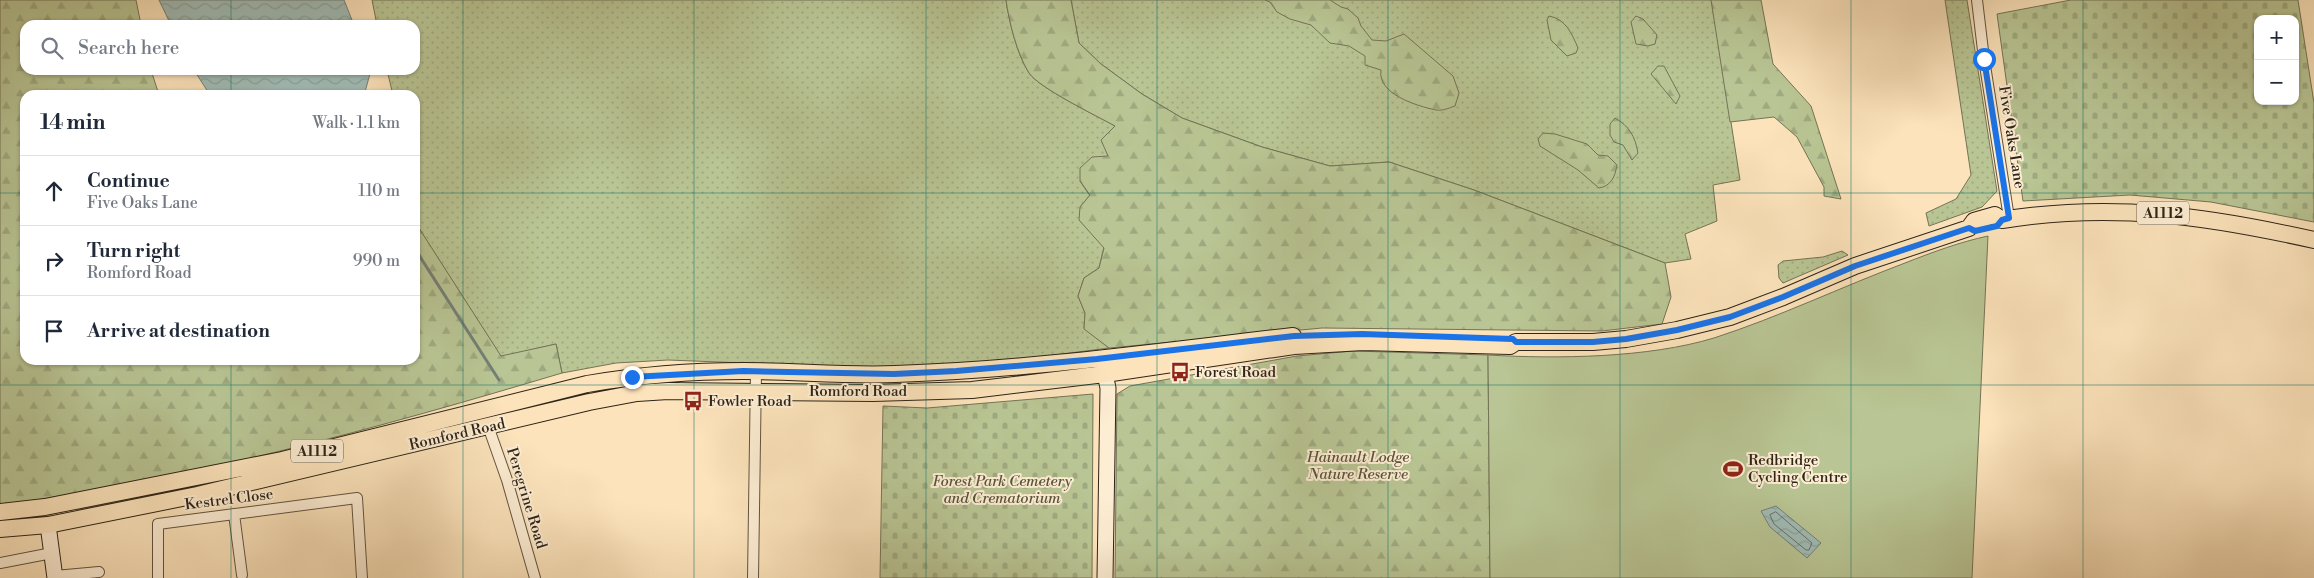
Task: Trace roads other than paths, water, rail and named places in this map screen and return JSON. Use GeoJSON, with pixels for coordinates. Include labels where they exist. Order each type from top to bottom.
{"type":"FeatureCollection","features":[{"type":"Feature","properties":{"kind":"main road","name":"Romford Road"},"geometry":{"type":"LineString","coordinates":[[0,512],[45,507],[282,460],[587,384],[659,374],[756,372],[894,374],[956,371],[1097,359],[1294,336],[1362,334],[1513,339],[1516,342],[1593,342],[1626,339],[1677,330],[1721,319],[1783,297],[1855,266],[1969,228],[1974,221],[1994,216],[2006,219],[2108,210],[2158,213],[2254,227],[2314,240]]}},
{"type":"Feature","properties":{"kind":"main road","name":"Romford Road"},"geometry":{"type":"LineString","coordinates":[[0,529],[48,525],[216,491],[589,402],[637,393],[755,391],[873,393],[972,390],[1105,374],[1294,346],[1363,342],[1510,346],[1516,342]]}},
{"type":"Feature","properties":{"kind":"main road"},"geometry":{"type":"LineString","coordinates":[[45,507],[48,525]]}},
{"type":"Feature","properties":{"kind":"street","name":"Five Oaks Lane"},"geometry":{"type":"LineString","coordinates":[[1977,0],[2006,219]]}},
{"type":"Feature","properties":{"kind":"street"},"geometry":{"type":"LineString","coordinates":[[753,578],[756,372]]}},
{"type":"Feature","properties":{"kind":"street"},"geometry":{"type":"LineString","coordinates":[[1105,374],[1108,388],[1105,578]]}},
{"type":"Feature","properties":{"kind":"street","name":"Peregrine Road"},"geometry":{"type":"LineString","coordinates":[[488,426],[507,480],[535,578]]}},
{"type":"Feature","properties":{"kind":"street","name":"Kestrel Close"},"geometry":{"type":"LineString","coordinates":[[158,578],[158,524],[357,498],[362,578]]}},
{"type":"Feature","properties":{"kind":"street"},"geometry":{"type":"LineString","coordinates":[[234,514],[242,575]]}},
{"type":"Feature","properties":{"kind":"street"},"geometry":{"type":"LineString","coordinates":[[48,525],[55,577],[99,572]]}},
{"type":"Feature","properties":{"kind":"street"},"geometry":{"type":"LineString","coordinates":[[0,563],[52,553]]}},
{"type":"Feature","properties":{"kind":"water"},"geometry":{"type":"Polygon","coordinates":[[[159,0],[344,0],[352,20],[169,20],[159,0]]]}},
{"type":"Feature","properties":{"kind":"water"},"geometry":{"type":"Polygon","coordinates":[[[197,75],[370,75],[366,90],[207,90],[197,75]]]}},
{"type":"Feature","properties":{"kind":"water"},"geometry":{"type":"Polygon","coordinates":[[[1776,506],[1821,543],[1807,558],[1770,527],[1761,511],[1776,506]]]}},
{"type":"Feature","properties":{"kind":"waterway"},"geometry":{"type":"LineString","coordinates":[[420,257],[499,380]]}},
{"type":"Feature","properties":{"kind":"place","name":"Forest Road"},"geometry":{"type":"Point","coordinates":[1180,372]}},
{"type":"Feature","properties":{"kind":"place","name":"Fowler Road"},"geometry":{"type":"Point","coordinates":[693,401]}},
{"type":"Feature","properties":{"kind":"place","name":"Redbridge Cycling Centre"},"geometry":{"type":"Point","coordinates":[1733,469]}},
{"type":"Feature","properties":{"kind":"park label","name":"Hainault Lodge Nature Reserve"},"geometry":{"type":"Point","coordinates":[1358,466]}},
{"type":"Feature","properties":{"kind":"park label","name":"Forest Park Cemetery and Crematorium"},"geometry":{"type":"Point","coordinates":[1002,490]}}]}
